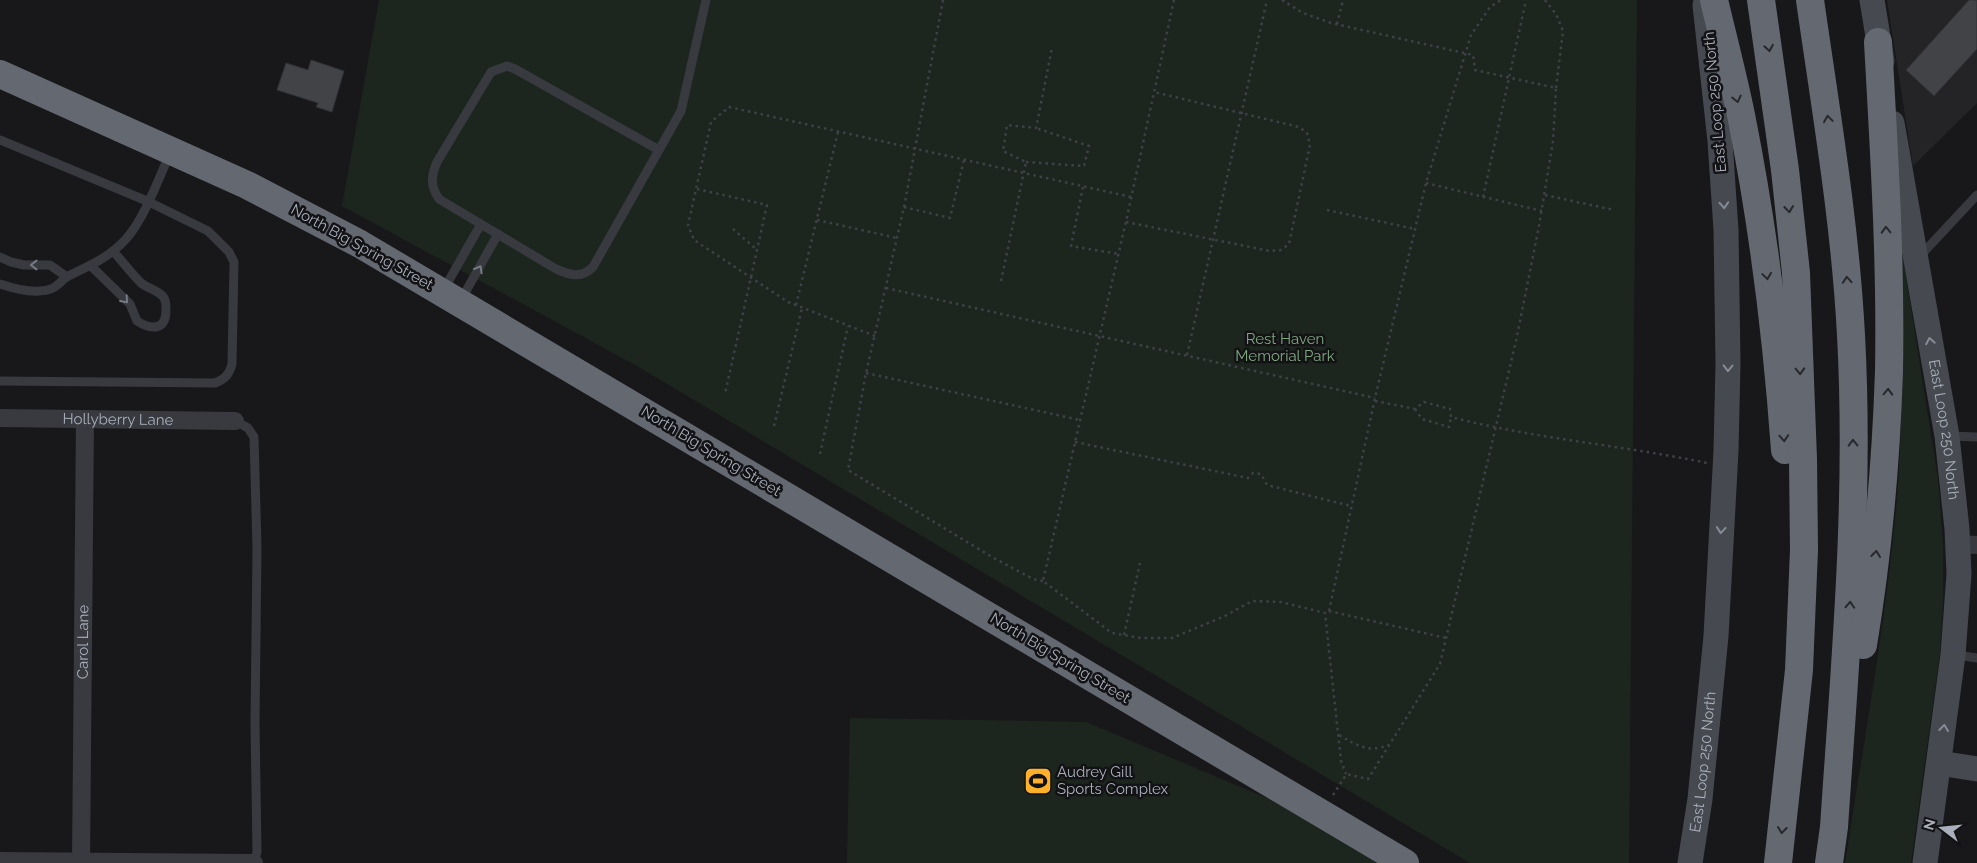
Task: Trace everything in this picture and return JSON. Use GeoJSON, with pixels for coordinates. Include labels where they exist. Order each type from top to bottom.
{"type":"FeatureCollection","features":[{"type":"Feature","properties":{"kind":"highway"},"geometry":{"type":"LineString","coordinates":[[1714,0],[1753,180],[1778,361],[1787,482],[1789,546],[1789,629],[1784,694],[1787,788]]}},
{"type":"Feature","properties":{"kind":"highway"},"geometry":{"type":"LineString","coordinates":[[1761,0],[1780,133],[1796,273],[1804,550],[1799,670],[1778,863]]}},
{"type":"Feature","properties":{"kind":"highway"},"geometry":{"type":"LineString","coordinates":[[1810,0],[1843,229],[1851,337],[1852,553],[1834,827]]}},
{"type":"Feature","properties":{"kind":"highway"},"geometry":{"type":"LineString","coordinates":[[1829,863],[1872,589],[1886,437],[1889,369],[1888,299],[1884,157],[1878,42]]}},
{"type":"Feature","properties":{"kind":"highway","name":"North Big Spring Street"},"geometry":{"type":"LineString","coordinates":[[0,74],[247,185],[360,244],[1405,863]]}},
{"type":"Feature","properties":{"kind":"main road","name":"East Loop 250 North"},"geometry":{"type":"LineString","coordinates":[[1690,863],[1700,799],[1712,690],[1725,467],[1728,363],[1726,230],[1720,141],[1704,0]]}},
{"type":"Feature","properties":{"kind":"main road","name":"East Loop 250 North"},"geometry":{"type":"LineString","coordinates":[[1872,0],[1947,436],[1955,501],[1967,544],[1959,574],[1953,655],[1925,863]]}},
{"type":"Feature","properties":{"kind":"main road"},"geometry":{"type":"LineString","coordinates":[[1939,763],[1977,769]]}},
{"type":"Feature","properties":{"kind":"street","name":"Hollyberry Lane"},"geometry":{"type":"LineString","coordinates":[[0,418],[235,421]]}},
{"type":"Feature","properties":{"kind":"street","name":"Carol Lane"},"geometry":{"type":"LineString","coordinates":[[81,862],[85,420]]}},
{"type":"Feature","properties":{"kind":"street"},"geometry":{"type":"LineString","coordinates":[[0,861],[254,863]]}},
{"type":"Feature","properties":{"kind":"lane"},"geometry":{"type":"LineString","coordinates":[[659,150],[507,66],[491,72],[436,162],[431,176],[433,188],[439,199],[570,276],[579,276],[587,273],[593,267],[659,150],[681,111],[706,0]]}},
{"type":"Feature","properties":{"kind":"lane"},"geometry":{"type":"LineString","coordinates":[[0,140],[148,201],[208,231],[229,252],[234,262],[232,355],[230,371],[227,377],[215,382],[0,381]]}},
{"type":"Feature","properties":{"kind":"lane"},"geometry":{"type":"LineString","coordinates":[[0,284],[38,291],[52,288],[67,277],[91,266],[113,251],[127,238],[148,201],[172,150]]}},
{"type":"Feature","properties":{"kind":"lane"},"geometry":{"type":"LineString","coordinates":[[1916,260],[1977,195]]}},
{"type":"Feature","properties":{"kind":"lane"},"geometry":{"type":"LineString","coordinates":[[451,297],[481,224]]}},
{"type":"Feature","properties":{"kind":"lane"},"geometry":{"type":"LineString","coordinates":[[451,297],[498,234]]}},
{"type":"Feature","properties":{"kind":"lane"},"geometry":{"type":"LineString","coordinates":[[91,266],[130,304],[137,321],[152,328],[158,327],[166,316],[164,299],[158,292],[143,285],[113,251]]}},
{"type":"Feature","properties":{"kind":"lane"},"geometry":{"type":"LineString","coordinates":[[0,256],[11,262],[24,265],[50,266],[67,277]]}},
{"type":"Feature","properties":{"kind":"lane"},"geometry":{"type":"LineString","coordinates":[[235,421],[248,428],[254,437],[258,548],[254,723],[257,852],[254,863]]}},
{"type":"Feature","properties":{"kind":"lane"},"geometry":{"type":"LineString","coordinates":[[1947,436],[1977,437]]}},
{"type":"Feature","properties":{"kind":"lane"},"geometry":{"type":"LineString","coordinates":[[1953,655],[1977,658]]}},
{"type":"Feature","properties":{"kind":"path"},"geometry":{"type":"LineString","coordinates":[[944,0],[916,150],[866,374],[848,470],[992,556],[1033,579],[1043,581],[1112,633],[1141,638],[1172,638],[1225,616],[1252,601],[1281,602],[1325,613],[1329,611],[1446,638]]}},
{"type":"Feature","properties":{"kind":"path"},"geometry":{"type":"LineString","coordinates":[[1043,581],[1126,222],[1174,0]]}},
{"type":"Feature","properties":{"kind":"path"},"geometry":{"type":"LineString","coordinates":[[1187,355],[1267,0]]}},
{"type":"Feature","properties":{"kind":"path"},"geometry":{"type":"LineString","coordinates":[[1282,0],[1303,13],[1336,24],[1473,55],[1475,70],[1556,88]]}},
{"type":"Feature","properties":{"kind":"path"},"geometry":{"type":"LineString","coordinates":[[1336,24],[1343,0]]}},
{"type":"Feature","properties":{"kind":"path"},"geometry":{"type":"LineString","coordinates":[[1329,611],[1375,399],[1426,183],[1471,35],[1490,6],[1501,0]]}},
{"type":"Feature","properties":{"kind":"path"},"geometry":{"type":"LineString","coordinates":[[1483,197],[1526,0]]}},
{"type":"Feature","properties":{"kind":"path"},"geometry":{"type":"LineString","coordinates":[[1346,774],[1368,779],[1440,664],[1516,341],[1545,195],[1553,140],[1556,88],[1563,31],[1556,14],[1545,0]]}},
{"type":"Feature","properties":{"kind":"path"},"geometry":{"type":"LineString","coordinates":[[1036,128],[1052,48]]}},
{"type":"Feature","properties":{"kind":"path"},"geometry":{"type":"LineString","coordinates":[[1126,222],[1270,250],[1280,250],[1289,244],[1306,169],[1310,145],[1307,133],[1299,127],[1154,92]]}},
{"type":"Feature","properties":{"kind":"path"},"geometry":{"type":"LineString","coordinates":[[875,336],[788,302],[694,240],[688,225],[711,122],[729,107],[1131,197]]}},
{"type":"Feature","properties":{"kind":"path"},"geometry":{"type":"LineString","coordinates":[[1007,125],[1036,128],[1089,146],[1084,166],[1026,162],[1003,151],[1007,125]]}},
{"type":"Feature","properties":{"kind":"path"},"geometry":{"type":"LineString","coordinates":[[796,305],[838,132]]}},
{"type":"Feature","properties":{"kind":"path"},"geometry":{"type":"LineString","coordinates":[[904,207],[950,218],[964,160]]}},
{"type":"Feature","properties":{"kind":"path"},"geometry":{"type":"LineString","coordinates":[[1001,280],[1026,162]]}},
{"type":"Feature","properties":{"kind":"path"},"geometry":{"type":"LineString","coordinates":[[1426,183],[1542,211]]}},
{"type":"Feature","properties":{"kind":"path"},"geometry":{"type":"LineString","coordinates":[[1083,187],[1072,246],[1118,254]]}},
{"type":"Feature","properties":{"kind":"path"},"geometry":{"type":"LineString","coordinates":[[696,189],[767,205],[725,394]]}},
{"type":"Feature","properties":{"kind":"path"},"geometry":{"type":"LineString","coordinates":[[1545,195],[1614,210]]}},
{"type":"Feature","properties":{"kind":"path"},"geometry":{"type":"LineString","coordinates":[[1327,210],[1415,229]]}},
{"type":"Feature","properties":{"kind":"path"},"geometry":{"type":"LineString","coordinates":[[817,220],[897,238]]}},
{"type":"Feature","properties":{"kind":"path"},"geometry":{"type":"LineString","coordinates":[[733,229],[756,249]]}},
{"type":"Feature","properties":{"kind":"path"},"geometry":{"type":"LineString","coordinates":[[886,288],[1375,399],[1414,409],[1422,419],[1448,427],[1451,418],[1450,409],[1424,402],[1414,409]]}},
{"type":"Feature","properties":{"kind":"path"},"geometry":{"type":"LineString","coordinates":[[774,426],[802,308]]}},
{"type":"Feature","properties":{"kind":"path"},"geometry":{"type":"LineString","coordinates":[[820,454],[848,326]]}},
{"type":"Feature","properties":{"kind":"path"},"geometry":{"type":"LineString","coordinates":[[866,374],[1080,420]]}},
{"type":"Feature","properties":{"kind":"path"},"geometry":{"type":"LineString","coordinates":[[1451,418],[1496,429],[1655,452],[1725,467]]}},
{"type":"Feature","properties":{"kind":"path"},"geometry":{"type":"LineString","coordinates":[[1075,442],[1248,478],[1253,473],[1261,474],[1267,484],[1352,506]]}},
{"type":"Feature","properties":{"kind":"path"},"geometry":{"type":"LineString","coordinates":[[1124,635],[1140,563]]}},
{"type":"Feature","properties":{"kind":"path"},"geometry":{"type":"LineString","coordinates":[[1325,613],[1341,761],[1346,774]]}},
{"type":"Feature","properties":{"kind":"path"},"geometry":{"type":"LineString","coordinates":[[1339,735],[1372,750],[1390,744]]}},
{"type":"Feature","properties":{"kind":"path"},"geometry":{"type":"LineString","coordinates":[[1321,813],[1346,774]]}},
{"type":"Feature","properties":{"kind":"shaded area"},"geometry":{"type":"Polygon","coordinates":[[[1887,0],[1977,0],[1977,103],[1913,166],[1887,0]]]}},
{"type":"Feature","properties":{"kind":"green space","name":"Rest Haven Memorial Park"},"geometry":{"type":"Polygon","coordinates":[[[379,0],[1637,0],[1629,863],[1470,863],[637,366],[342,206],[379,0]]]}},
{"type":"Feature","properties":{"kind":"green space"},"geometry":{"type":"Polygon","coordinates":[[[1901,245],[1938,479],[1943,544],[1943,601],[1940,653],[1911,863],[1845,863],[1880,643],[1899,477],[1902,344],[1901,245]]]}},
{"type":"Feature","properties":{"kind":"green space","name":"Audrey Gill Sports Complex"},"geometry":{"type":"Polygon","coordinates":[[[850,718],[1086,722],[1369,841],[1406,863],[847,863],[850,718]]]}},
{"type":"Feature","properties":{"kind":"building"},"geometry":{"type":"Polygon","coordinates":[[[1969,0],[1977,0],[1977,49],[1934,96],[1906,70],[1969,0]]]}},
{"type":"Feature","properties":{"kind":"building"},"geometry":{"type":"Polygon","coordinates":[[[311,60],[344,71],[332,112],[316,107],[318,103],[277,90],[286,63],[308,70],[311,60]]]}},
{"type":"Feature","properties":{"kind":"place","name":"Audrey Gill Sports Complex"},"geometry":{"type":"Point","coordinates":[1038,781]}}]}
